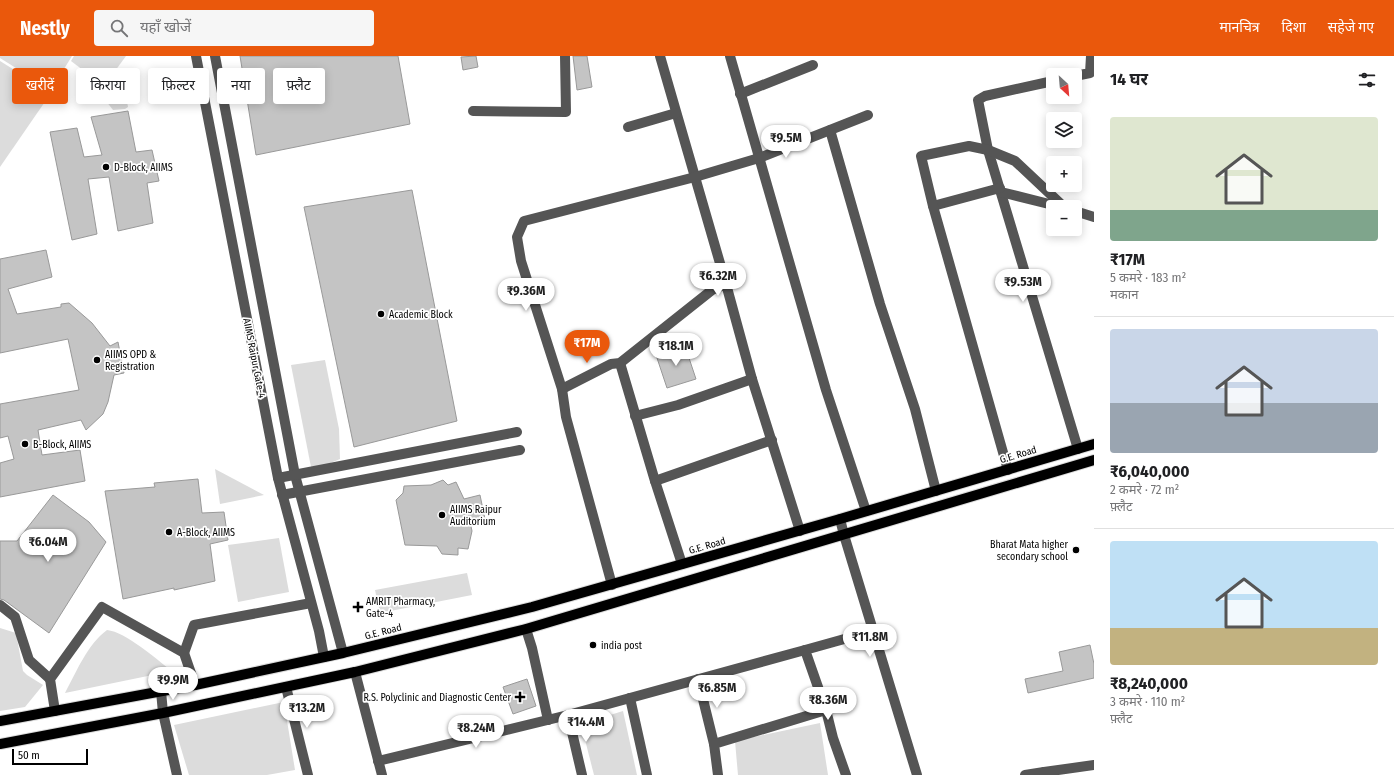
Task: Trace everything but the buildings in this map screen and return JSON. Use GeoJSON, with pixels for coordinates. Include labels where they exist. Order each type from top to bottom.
{"type":"FeatureCollection","features":[{"type":"Feature","properties":{"kind":"main road","name":"G.E. Road"},"geometry":{"type":"LineString","coordinates":[[0,721],[195,685],[343,653],[532,607],[840,519],[1094,444]]}},
{"type":"Feature","properties":{"kind":"main road"},"geometry":{"type":"LineString","coordinates":[[0,744],[163,713],[355,672],[526,629],[1094,460]]}},
{"type":"Feature","properties":{"kind":"street","name":"AIIMS Raipur Gate-4"},"geometry":{"type":"LineString","coordinates":[[196,56],[278,478],[324,657]]}},
{"type":"Feature","properties":{"kind":"street","name":"AIIMS Raipur Gate-4"},"geometry":{"type":"LineString","coordinates":[[215,56],[295,474],[343,653]]}},
{"type":"Feature","properties":{"kind":"street"},"geometry":{"type":"LineString","coordinates":[[473,111],[566,112],[565,56]]}},
{"type":"Feature","properties":{"kind":"street"},"geometry":{"type":"LineString","coordinates":[[660,56],[752,379],[800,530]]}},
{"type":"Feature","properties":{"kind":"street"},"geometry":{"type":"LineString","coordinates":[[730,56],[826,390],[866,511]]}},
{"type":"Feature","properties":{"kind":"street"},"geometry":{"type":"LineString","coordinates":[[1082,75],[1090,73],[1091,56]]}},
{"type":"Feature","properties":{"kind":"street"},"geometry":{"type":"LineString","coordinates":[[740,94],[813,65]]}},
{"type":"Feature","properties":{"kind":"street"},"geometry":{"type":"LineString","coordinates":[[1046,83],[985,96],[978,100],[988,150],[1078,449]]}},
{"type":"Feature","properties":{"kind":"street"},"geometry":{"type":"LineString","coordinates":[[628,127],[676,113]]}},
{"type":"Feature","properties":{"kind":"street"},"geometry":{"type":"LineString","coordinates":[[612,585],[566,417],[562,389],[521,261],[517,237],[524,221],[694,177],[759,158],[868,115]]}},
{"type":"Feature","properties":{"kind":"street"},"geometry":{"type":"LineString","coordinates":[[830,130],[880,304],[914,409],[936,491]]}},
{"type":"Feature","properties":{"kind":"street"},"geometry":{"type":"LineString","coordinates":[[1008,470],[932,206],[921,156],[969,146],[988,150],[1015,161],[1055,200]]}},
{"type":"Feature","properties":{"kind":"street"},"geometry":{"type":"LineString","coordinates":[[932,206],[1000,190],[1046,203]]}},
{"type":"Feature","properties":{"kind":"street"},"geometry":{"type":"LineString","coordinates":[[1082,214],[1094,218]]}},
{"type":"Feature","properties":{"kind":"street"},"geometry":{"type":"LineString","coordinates":[[562,389],[611,364],[620,363],[712,290],[726,284]]}},
{"type":"Feature","properties":{"kind":"street"},"geometry":{"type":"LineString","coordinates":[[620,363],[655,481],[682,564]]}},
{"type":"Feature","properties":{"kind":"street"},"geometry":{"type":"LineString","coordinates":[[635,416],[678,405],[752,379]]}},
{"type":"Feature","properties":{"kind":"street"},"geometry":{"type":"LineString","coordinates":[[278,478],[517,432]]}},
{"type":"Feature","properties":{"kind":"street"},"geometry":{"type":"LineString","coordinates":[[655,481],[772,440]]}},
{"type":"Feature","properties":{"kind":"street"},"geometry":{"type":"LineString","coordinates":[[282,495],[520,450]]}},
{"type":"Feature","properties":{"kind":"street"},"geometry":{"type":"LineString","coordinates":[[840,519],[917,775]]}},
{"type":"Feature","properties":{"kind":"street"},"geometry":{"type":"LineString","coordinates":[[195,685],[184,653],[194,626],[311,603]]}},
{"type":"Feature","properties":{"kind":"street"},"geometry":{"type":"LineString","coordinates":[[0,605],[15,617],[29,660],[50,679],[55,711]]}},
{"type":"Feature","properties":{"kind":"street"},"geometry":{"type":"LineString","coordinates":[[50,679],[102,607],[184,653]]}},
{"type":"Feature","properties":{"kind":"street"},"geometry":{"type":"LineString","coordinates":[[526,629],[532,648],[548,720]]}},
{"type":"Feature","properties":{"kind":"street"},"geometry":{"type":"LineString","coordinates":[[378,761],[568,716],[873,631]]}},
{"type":"Feature","properties":{"kind":"street"},"geometry":{"type":"LineString","coordinates":[[805,650],[826,710],[833,738],[846,775]]}},
{"type":"Feature","properties":{"kind":"street"},"geometry":{"type":"LineString","coordinates":[[355,672],[382,775]]}},
{"type":"Feature","properties":{"kind":"street"},"geometry":{"type":"LineString","coordinates":[[698,679],[714,744],[718,775]]}},
{"type":"Feature","properties":{"kind":"street"},"geometry":{"type":"LineString","coordinates":[[286,687],[308,775]]}},
{"type":"Feature","properties":{"kind":"street"},"geometry":{"type":"LineString","coordinates":[[161,691],[163,713],[177,775]]}},
{"type":"Feature","properties":{"kind":"street"},"geometry":{"type":"LineString","coordinates":[[630,698],[647,775]]}},
{"type":"Feature","properties":{"kind":"street"},"geometry":{"type":"LineString","coordinates":[[714,744],[826,710]]}},
{"type":"Feature","properties":{"kind":"street"},"geometry":{"type":"LineString","coordinates":[[568,716],[582,775]]}},
{"type":"Feature","properties":{"kind":"street"},"geometry":{"type":"LineString","coordinates":[[1025,775],[1045,774],[1093,767]]}},
{"type":"Feature","properties":{"kind":"shaded area"},"geometry":{"type":"Polygon","coordinates":[[[0,56],[72,56],[65,68],[16,68],[0,58],[0,56]]]}},
{"type":"Feature","properties":{"kind":"shaded area"},"geometry":{"type":"Polygon","coordinates":[[[74,56],[126,56],[117,68],[80,68],[71,61],[74,56]]]}},
{"type":"Feature","properties":{"kind":"shaded area"},"geometry":{"type":"Polygon","coordinates":[[[0,61],[12,69],[12,104],[43,104],[0,167],[0,61]]]}},
{"type":"Feature","properties":{"kind":"shaded area"},"geometry":{"type":"Polygon","coordinates":[[[108,104],[127,104],[128,107],[125,109],[113,110],[108,104]]]}},
{"type":"Feature","properties":{"kind":"shaded area"},"geometry":{"type":"Polygon","coordinates":[[[325,360],[339,429],[340,459],[328,464],[311,467],[291,365],[325,360]]]}},
{"type":"Feature","properties":{"kind":"shaded area"},"geometry":{"type":"Polygon","coordinates":[[[215,469],[264,495],[220,504],[215,469]]]}},
{"type":"Feature","properties":{"kind":"shaded area"},"geometry":{"type":"Polygon","coordinates":[[[279,538],[289,592],[238,602],[228,545],[279,538]]]}},
{"type":"Feature","properties":{"kind":"shaded area"},"geometry":{"type":"Polygon","coordinates":[[[467,573],[472,595],[380,613],[375,590],[467,573]]]}},
{"type":"Feature","properties":{"kind":"shaded area"},"geometry":{"type":"Polygon","coordinates":[[[0,628],[16,633],[23,671],[43,685],[25,707],[0,711],[0,628]]]}},
{"type":"Feature","properties":{"kind":"shaded area"},"geometry":{"type":"Polygon","coordinates":[[[107,630],[115,632],[132,641],[172,671],[65,693],[88,651],[107,630]]]}},
{"type":"Feature","properties":{"kind":"shaded area"},"geometry":{"type":"Polygon","coordinates":[[[284,702],[295,770],[267,775],[189,775],[174,725],[284,702]]]}},
{"type":"Feature","properties":{"kind":"shaded area"},"geometry":{"type":"Polygon","coordinates":[[[623,711],[637,775],[594,775],[581,724],[623,711]]]}},
{"type":"Feature","properties":{"kind":"shaded area"},"geometry":{"type":"Polygon","coordinates":[[[820,723],[828,775],[738,775],[735,741],[820,723]]]}},
{"type":"Feature","properties":{"kind":"place","name":"D-Block, AIIMS"},"geometry":{"type":"Point","coordinates":[106,167]}},
{"type":"Feature","properties":{"kind":"place","name":"Academic Block"},"geometry":{"type":"Point","coordinates":[381,314]}},
{"type":"Feature","properties":{"kind":"place","name":"AIIMS OPD & Registration"},"geometry":{"type":"Point","coordinates":[97,360]}},
{"type":"Feature","properties":{"kind":"place","name":"B-Block, AIIMS"},"geometry":{"type":"Point","coordinates":[25,444]}},
{"type":"Feature","properties":{"kind":"place","name":"AIIMS Raipur Auditorium"},"geometry":{"type":"Point","coordinates":[442,515]}},
{"type":"Feature","properties":{"kind":"place","name":"A-Block, AIIMS"},"geometry":{"type":"Point","coordinates":[169,532]}},
{"type":"Feature","properties":{"kind":"place","name":"Bharat Mata higher secondary school"},"geometry":{"type":"Point","coordinates":[1076,550]}},
{"type":"Feature","properties":{"kind":"place","name":"AMRIT Pharmacy, Gate-4"},"geometry":{"type":"Point","coordinates":[358,607]}},
{"type":"Feature","properties":{"kind":"place","name":"india post"},"geometry":{"type":"Point","coordinates":[593,645]}},
{"type":"Feature","properties":{"kind":"place","name":"R.S. Polyclinic and Diagnostic Center"},"geometry":{"type":"Point","coordinates":[520,697]}}]}
